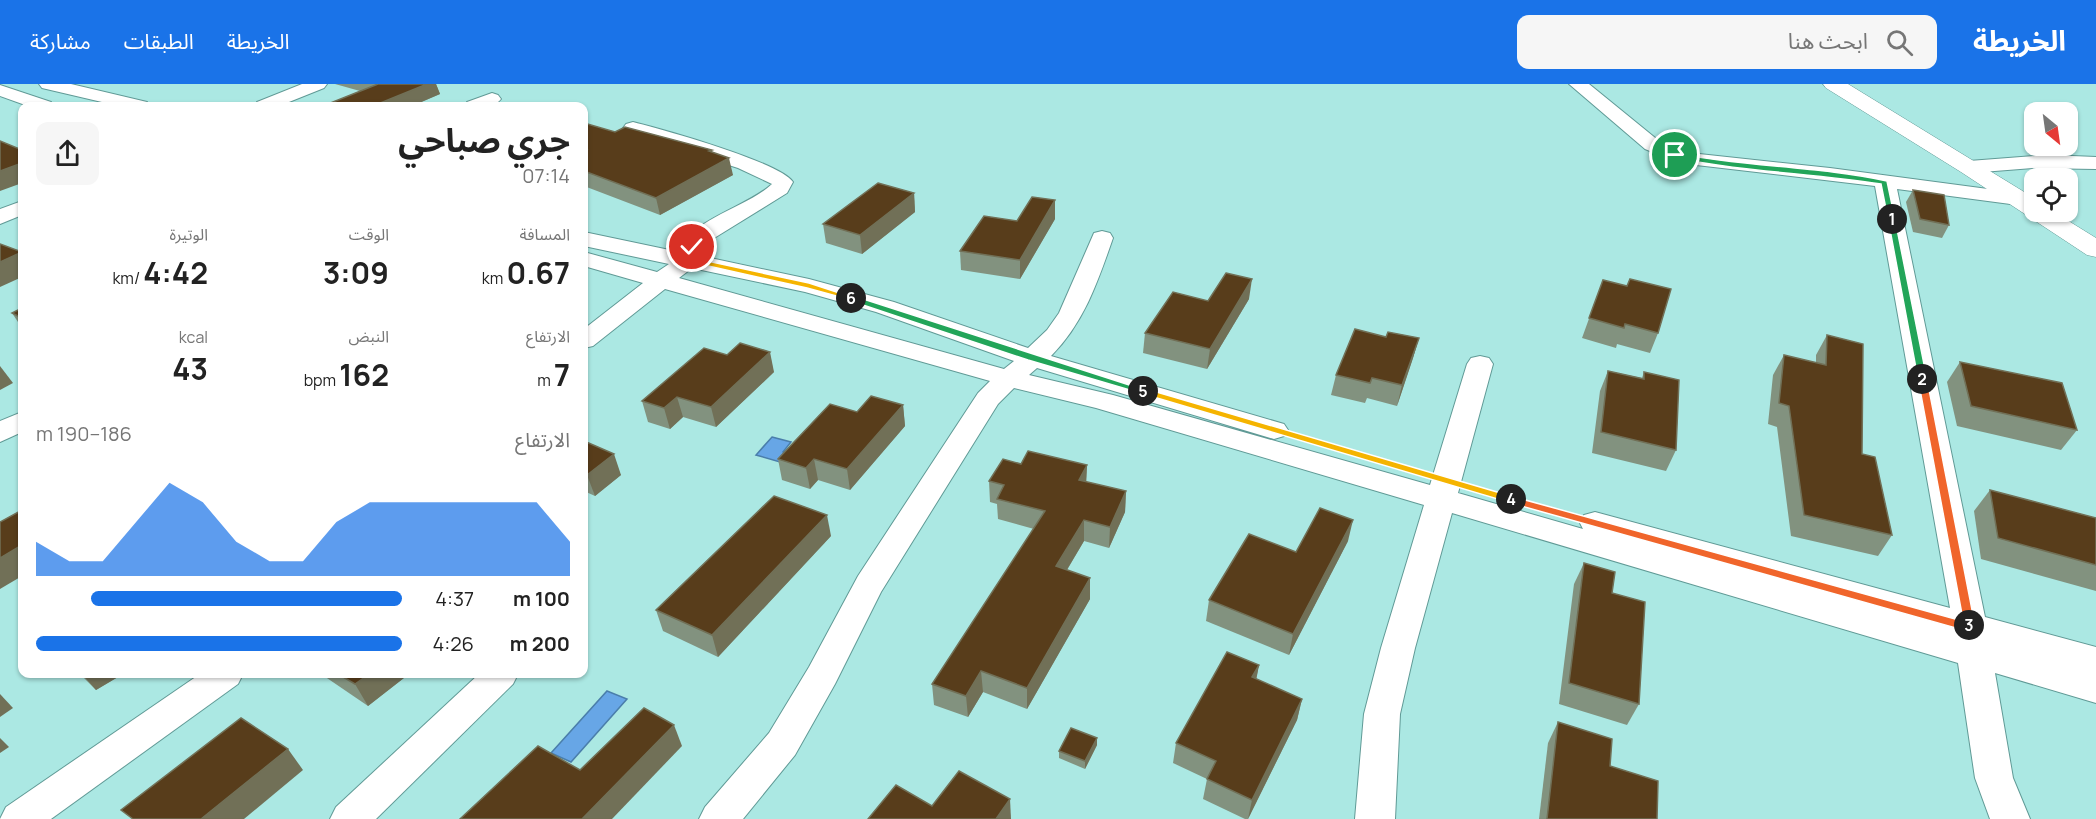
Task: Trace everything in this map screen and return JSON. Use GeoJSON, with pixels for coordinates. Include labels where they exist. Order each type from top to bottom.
{"type":"FeatureCollection","features":[{"type":"Feature","properties":{"kind":"main road"},"geometry":{"type":"LineString","coordinates":[[1833,84],[1970,167],[2024,203]]}},
{"type":"Feature","properties":{"kind":"main road"},"geometry":{"type":"LineString","coordinates":[[2054,222],[2096,249]]}},
{"type":"Feature","properties":{"kind":"street"},"geometry":{"type":"LineString","coordinates":[[48,84],[123,102]]}},
{"type":"Feature","properties":{"kind":"street"},"geometry":{"type":"LineString","coordinates":[[274,102],[318,84]]}},
{"type":"Feature","properties":{"kind":"street"},"geometry":{"type":"LineString","coordinates":[[1578,84],[1652,145],[1675,155],[1708,162],[1830,174],[2024,206]]}},
{"type":"Feature","properties":{"kind":"street"},"geometry":{"type":"LineString","coordinates":[[0,90],[33,102]]}},
{"type":"Feature","properties":{"kind":"street"},"geometry":{"type":"LineString","coordinates":[[484,102],[492,99]]}},
{"type":"Feature","properties":{"kind":"street"},"geometry":{"type":"LineString","coordinates":[[588,339],[688,260],[692,247],[703,235],[780,189],[783,182],[773,175],[745,164],[633,128]]}},
{"type":"Feature","properties":{"kind":"street"},"geometry":{"type":"LineString","coordinates":[[1970,167],[2032,160],[2096,164]]}},
{"type":"Feature","properties":{"kind":"street"},"geometry":{"type":"LineString","coordinates":[[1885,183],[1972,639],[1994,778],[2010,819]]}},
{"type":"Feature","properties":{"kind":"street"},"geometry":{"type":"LineString","coordinates":[[0,216],[18,209]]}},
{"type":"Feature","properties":{"kind":"street"},"geometry":{"type":"LineString","coordinates":[[719,819],[782,744],[823,674],[841,635],[869,585],[988,399],[1007,378],[1056,334],[1067,319],[1083,288],[1102,238]]}},
{"type":"Feature","properties":{"kind":"street"},"geometry":{"type":"LineString","coordinates":[[588,240],[809,286],[874,304],[1031,358],[1443,490]]}},
{"type":"Feature","properties":{"kind":"street"},"geometry":{"type":"LineString","coordinates":[[588,260],[1007,378],[1443,490],[1972,639],[2096,661]]}},
{"type":"Feature","properties":{"kind":"street"},"geometry":{"type":"LineString","coordinates":[[1375,819],[1383,714],[1398,648],[1480,364]]}},
{"type":"Feature","properties":{"kind":"street"},"geometry":{"type":"LineString","coordinates":[[0,433],[18,422]]}},
{"type":"Feature","properties":{"kind":"street"},"geometry":{"type":"LineString","coordinates":[[1972,639],[2096,688]]}},
{"type":"Feature","properties":{"kind":"street"},"geometry":{"type":"LineString","coordinates":[[20,819],[220,678]]}},
{"type":"Feature","properties":{"kind":"street"},"geometry":{"type":"LineString","coordinates":[[350,819],[497,678]]}},
{"type":"Feature","properties":{"kind":"water"},"geometry":{"type":"Polygon","coordinates":[[[772,437],[791,442],[783,452],[792,455],[780,462],[756,455],[772,437]]]}},
{"type":"Feature","properties":{"kind":"water"},"geometry":{"type":"Polygon","coordinates":[[[607,691],[627,699],[571,762],[551,753],[607,691]]]}},
{"type":"Feature","properties":{"kind":"building"},"geometry":{"type":"Polygon","coordinates":[[[378,84],[427,84],[383,102],[333,102],[378,84]]]}},
{"type":"Feature","properties":{"kind":"building"},"geometry":{"type":"Polygon","coordinates":[[[588,124],[615,132],[625,127],[712,150],[709,151],[729,158],[656,198],[588,172],[588,124]]]}},
{"type":"Feature","properties":{"kind":"building"},"geometry":{"type":"Polygon","coordinates":[[[0,141],[18,148],[18,164],[0,171],[0,141]]]}},
{"type":"Feature","properties":{"kind":"building"},"geometry":{"type":"Polygon","coordinates":[[[878,183],[914,193],[860,235],[823,224],[878,183]]]}},
{"type":"Feature","properties":{"kind":"building"},"geometry":{"type":"Polygon","coordinates":[[[1913,190],[1944,195],[1949,225],[1920,219],[1913,190]]]}},
{"type":"Feature","properties":{"kind":"building"},"geometry":{"type":"Polygon","coordinates":[[[1032,197],[1055,200],[1020,260],[960,251],[984,216],[1017,221],[1032,197]]]}},
{"type":"Feature","properties":{"kind":"building"},"geometry":{"type":"Polygon","coordinates":[[[0,244],[18,251],[18,254],[0,262],[0,244]]]}},
{"type":"Feature","properties":{"kind":"building"},"geometry":{"type":"Polygon","coordinates":[[[1226,273],[1252,279],[1210,349],[1145,333],[1173,292],[1208,301],[1226,273]]]}},
{"type":"Feature","properties":{"kind":"building"},"geometry":{"type":"Polygon","coordinates":[[[1630,279],[1671,289],[1658,333],[1625,324],[1624,328],[1589,318],[1603,280],[1627,286],[1630,279]]]}},
{"type":"Feature","properties":{"kind":"building"},"geometry":{"type":"Polygon","coordinates":[[[1355,329],[1386,337],[1388,332],[1419,338],[1402,385],[1372,378],[1370,383],[1336,375],[1355,329]]]}},
{"type":"Feature","properties":{"kind":"building"},"geometry":{"type":"Polygon","coordinates":[[[1827,335],[1863,344],[1862,454],[1875,457],[1892,535],[1804,515],[1789,406],[1779,403],[1784,355],[1826,365],[1827,335]]]}},
{"type":"Feature","properties":{"kind":"building"},"geometry":{"type":"Polygon","coordinates":[[[740,343],[770,352],[711,407],[677,397],[664,408],[642,401],[704,348],[727,355],[740,343]]]}},
{"type":"Feature","properties":{"kind":"building"},"geometry":{"type":"Polygon","coordinates":[[[1960,362],[2062,383],[2077,430],[1971,406],[1960,362]]]}},
{"type":"Feature","properties":{"kind":"building"},"geometry":{"type":"Polygon","coordinates":[[[1608,371],[1644,379],[1644,372],[1679,380],[1676,450],[1601,432],[1608,371]]]}},
{"type":"Feature","properties":{"kind":"building"},"geometry":{"type":"Polygon","coordinates":[[[871,396],[903,405],[847,469],[814,459],[806,468],[778,459],[830,404],[857,412],[871,396]]]}},
{"type":"Feature","properties":{"kind":"building"},"geometry":{"type":"Polygon","coordinates":[[[588,443],[614,454],[588,474],[588,443]]]}},
{"type":"Feature","properties":{"kind":"building"},"geometry":{"type":"Polygon","coordinates":[[[1028,451],[1087,465],[1079,480],[1126,491],[1110,527],[1084,520],[1056,566],[1090,578],[1027,688],[981,671],[966,696],[932,684],[1045,511],[997,499],[1004,485],[989,481],[1003,459],[1021,464],[1028,451]]]}},
{"type":"Feature","properties":{"kind":"building"},"geometry":{"type":"Polygon","coordinates":[[[1990,490],[2096,518],[2096,565],[1998,538],[1990,490]]]}},
{"type":"Feature","properties":{"kind":"building"},"geometry":{"type":"Polygon","coordinates":[[[774,496],[827,515],[712,635],[656,610],[774,496]]]}},
{"type":"Feature","properties":{"kind":"building"},"geometry":{"type":"Polygon","coordinates":[[[1320,508],[1353,520],[1293,634],[1209,600],[1249,534],[1296,552],[1320,508]]]}},
{"type":"Feature","properties":{"kind":"building"},"geometry":{"type":"Polygon","coordinates":[[[18,512],[18,547],[0,558],[0,522],[18,512]]]}},
{"type":"Feature","properties":{"kind":"building"},"geometry":{"type":"Polygon","coordinates":[[[1584,563],[1615,572],[1612,593],[1645,602],[1639,704],[1569,683],[1584,563]]]}},
{"type":"Feature","properties":{"kind":"building"},"geometry":{"type":"Polygon","coordinates":[[[1227,652],[1259,665],[1252,677],[1302,699],[1252,800],[1207,779],[1216,761],[1176,743],[1227,652]]]}},
{"type":"Feature","properties":{"kind":"building"},"geometry":{"type":"Polygon","coordinates":[[[345,678],[363,678],[355,684],[345,678]]]}},
{"type":"Feature","properties":{"kind":"building"},"geometry":{"type":"Polygon","coordinates":[[[644,708],[674,725],[582,819],[460,819],[538,746],[580,770],[644,708]]]}},
{"type":"Feature","properties":{"kind":"building"},"geometry":{"type":"Polygon","coordinates":[[[241,718],[288,749],[201,819],[133,819],[121,810],[241,718]]]}},
{"type":"Feature","properties":{"kind":"building"},"geometry":{"type":"Polygon","coordinates":[[[1558,722],[1612,739],[1610,766],[1658,781],[1657,819],[1547,819],[1558,722]]]}},
{"type":"Feature","properties":{"kind":"building"},"geometry":{"type":"Polygon","coordinates":[[[1071,728],[1097,738],[1085,761],[1059,751],[1071,728]]]}},
{"type":"Feature","properties":{"kind":"building"},"geometry":{"type":"Polygon","coordinates":[[[959,771],[1010,799],[996,819],[868,819],[896,785],[932,806],[959,771]]]}},
{"type":"Feature","properties":{"kind":"route"},"geometry":{"type":"LineString","coordinates":[[692,247],[688,260],[809,286],[885,307],[1031,358],[1446,481],[1970,627],[1885,183],[1830,174],[1708,162],[1675,155]]}}]}
